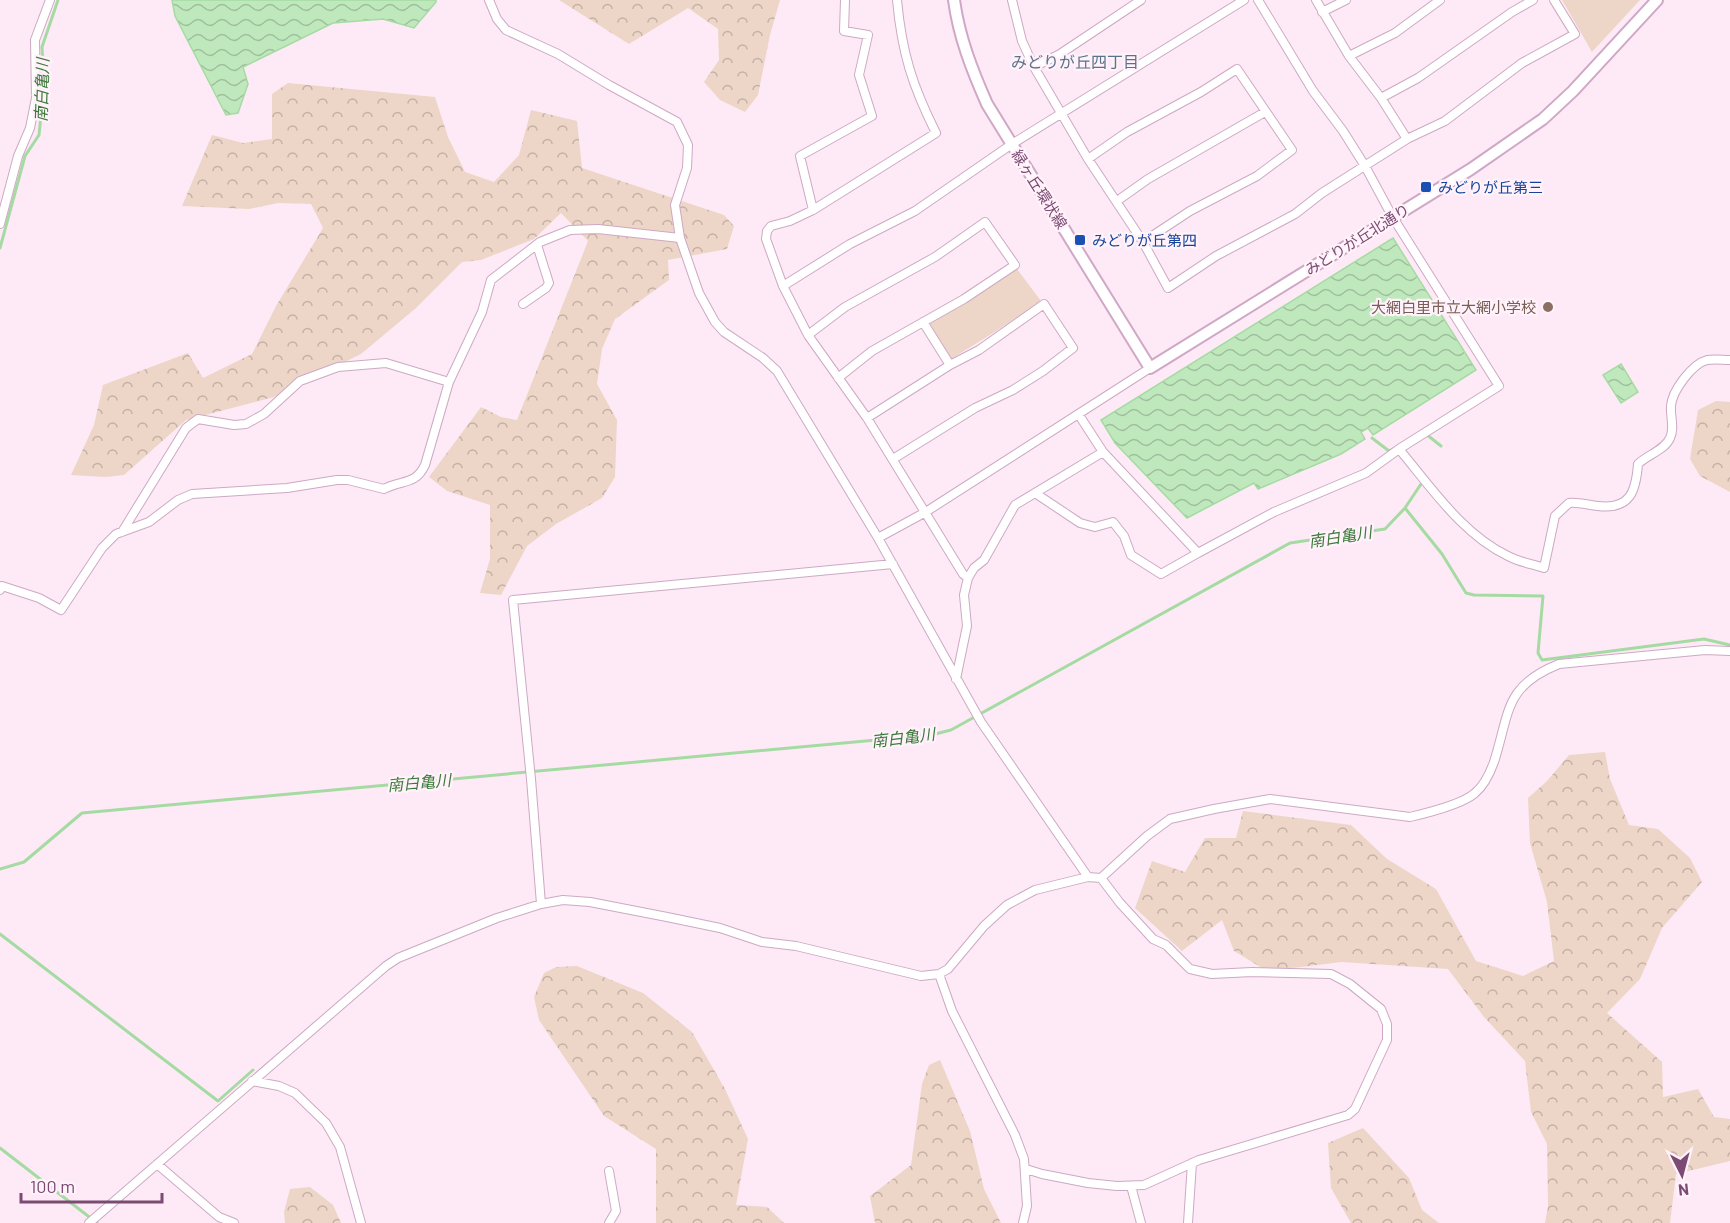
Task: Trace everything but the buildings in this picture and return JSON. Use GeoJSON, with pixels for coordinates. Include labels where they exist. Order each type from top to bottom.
{"type":"FeatureCollection","features":[{"type":"Feature","properties":{"kind":"street"},"geometry":{"type":"LineString","coordinates":[[0,224],[18,156],[30,128],[36,98],[36,40],[50,0]]}},
{"type":"Feature","properties":{"kind":"street"},"geometry":{"type":"LineString","coordinates":[[489,0],[506,30],[558,54],[677,122],[688,145],[687,168],[675,205],[680,238],[699,293],[724,333],[763,358],[777,371],[878,538],[981,722],[1089,877]]}},
{"type":"Feature","properties":{"kind":"street"},"geometry":{"type":"LineString","coordinates":[[813,210],[801,156],[872,116],[859,75],[868,35],[844,31],[845,0]]}},
{"type":"Feature","properties":{"kind":"street"},"geometry":{"type":"LineString","coordinates":[[897,0],[904,53],[917,94],[936,133],[813,210],[790,221],[771,226],[767,231],[766,239],[783,286],[808,334],[867,418],[924,513],[963,574],[968,578]]}},
{"type":"Feature","properties":{"kind":"street","name":"緑ヶ丘環状線"},"geometry":{"type":"LineString","coordinates":[[954,0],[957,23],[973,74],[987,104],[1150,368]]}},
{"type":"Feature","properties":{"kind":"street"},"geometry":{"type":"LineString","coordinates":[[1012,0],[1022,41],[1034,67],[1088,159],[1118,201],[1143,242],[1168,288],[1216,255],[1295,214],[1322,193],[1407,139],[1445,121],[1522,63],[1575,34],[1554,0]]}},
{"type":"Feature","properties":{"kind":"street"},"geometry":{"type":"LineString","coordinates":[[1034,67],[1060,54],[1141,0]]}},
{"type":"Feature","properties":{"kind":"street"},"geometry":{"type":"LineString","coordinates":[[783,286],[850,244],[915,211],[1012,144],[1244,0]]}},
{"type":"Feature","properties":{"kind":"street"},"geometry":{"type":"LineString","coordinates":[[1035,493],[1080,523],[1095,527],[1113,522],[1124,536],[1131,555],[1161,574],[1274,512],[1366,473],[1399,449],[1499,386],[1392,216],[1365,166],[1343,131],[1313,91],[1258,0]]}},
{"type":"Feature","properties":{"kind":"street"},"geometry":{"type":"LineString","coordinates":[[1316,0],[1349,56],[1381,98],[1407,139]]}},
{"type":"Feature","properties":{"kind":"street"},"geometry":{"type":"LineString","coordinates":[[1322,12],[1346,0]]}},
{"type":"Feature","properties":{"kind":"street"},"geometry":{"type":"LineString","coordinates":[[1349,56],[1395,33],[1440,0]]}},
{"type":"Feature","properties":{"kind":"street"},"geometry":{"type":"LineString","coordinates":[[1381,98],[1418,78],[1512,12],[1533,0]]}},
{"type":"Feature","properties":{"kind":"street","name":"みどりが丘北通り"},"geometry":{"type":"LineString","coordinates":[[1150,368],[1470,169],[1543,119],[1573,91],[1657,0]]}},
{"type":"Feature","properties":{"kind":"street"},"geometry":{"type":"LineString","coordinates":[[1088,159],[1127,132],[1201,92],[1237,69],[1292,150],[1257,176],[1190,211],[1143,242]]}},
{"type":"Feature","properties":{"kind":"street"},"geometry":{"type":"LineString","coordinates":[[1118,201],[1148,179],[1265,112]]}},
{"type":"Feature","properties":{"kind":"street"},"geometry":{"type":"LineString","coordinates":[[808,334],[845,308],[935,257],[985,222],[1016,265],[964,299],[872,351],[838,378]]}},
{"type":"Feature","properties":{"kind":"street"},"geometry":{"type":"LineString","coordinates":[[0,590],[2,586],[39,598],[61,610],[102,548],[116,534],[149,522],[178,500],[192,494],[287,488],[337,480],[348,480],[384,489],[395,483],[413,480],[420,475],[425,465],[449,382],[482,312],[491,280],[537,244],[570,230],[598,229],[680,238]]}},
{"type":"Feature","properties":{"kind":"street"},"geometry":{"type":"LineString","coordinates":[[523,304],[546,288],[549,283],[537,244]]}},
{"type":"Feature","properties":{"kind":"street"},"geometry":{"type":"LineString","coordinates":[[867,418],[950,365],[979,350],[1044,304],[1073,348],[1013,390],[975,408],[893,459]]}},
{"type":"Feature","properties":{"kind":"street"},"geometry":{"type":"LineString","coordinates":[[923,322],[950,365]]}},
{"type":"Feature","properties":{"kind":"street"},"geometry":{"type":"LineString","coordinates":[[1399,449],[1458,519],[1508,557],[1544,568],[1555,516],[1569,503],[1602,506],[1625,501],[1636,486],[1638,464],[1664,447],[1670,438],[1673,424],[1671,405],[1680,382],[1705,360],[1730,360]]}},
{"type":"Feature","properties":{"kind":"street"},"geometry":{"type":"LineString","coordinates":[[122,532],[186,428],[198,419],[234,425],[246,424],[264,414],[300,381],[338,367],[386,363],[449,382]]}},
{"type":"Feature","properties":{"kind":"street"},"geometry":{"type":"LineString","coordinates":[[878,538],[924,513],[1150,368]]}},
{"type":"Feature","properties":{"kind":"street"},"geometry":{"type":"LineString","coordinates":[[1079,415],[1102,452],[1198,553]]}},
{"type":"Feature","properties":{"kind":"street"},"geometry":{"type":"LineString","coordinates":[[956,679],[967,626],[964,595],[968,578],[974,568],[984,560],[1015,505],[1102,452]]}},
{"type":"Feature","properties":{"kind":"street"},"geometry":{"type":"LineString","coordinates":[[541,904],[513,600],[893,564]]}},
{"type":"Feature","properties":{"kind":"street"},"geometry":{"type":"LineString","coordinates":[[89,1223],[386,966],[398,958],[497,918],[541,904],[563,900],[590,902],[710,926],[762,942],[796,946],[921,976],[939,974],[948,969],[984,926],[1007,905],[1035,890],[1089,877],[1101,878],[1147,836],[1170,819],[1214,808],[1270,799],[1410,817],[1451,805],[1475,794],[1489,777],[1510,704],[1521,687],[1543,671],[1560,664],[1705,650],[1730,651]]}},
{"type":"Feature","properties":{"kind":"street"},"geometry":{"type":"LineString","coordinates":[[1026,1169],[1088,1183],[1131,1186],[1153,1182],[1191,1163],[1348,1114],[1355,1109],[1388,1040],[1387,1024],[1381,1009],[1350,984],[1330,974],[1252,972],[1212,974],[1190,969],[1166,945],[1153,939],[1101,878]]}},
{"type":"Feature","properties":{"kind":"street"},"geometry":{"type":"LineString","coordinates":[[939,974],[952,1011],[1015,1136],[1026,1169],[1027,1206],[1023,1223]]}},
{"type":"Feature","properties":{"kind":"street"},"geometry":{"type":"LineString","coordinates":[[252,1081],[279,1086],[295,1093],[326,1123],[340,1147],[361,1223]]}},
{"type":"Feature","properties":{"kind":"street"},"geometry":{"type":"LineString","coordinates":[[1188,1223],[1191,1163]]}},
{"type":"Feature","properties":{"kind":"street"},"geometry":{"type":"LineString","coordinates":[[157,1164],[219,1217],[234,1223]]}},
{"type":"Feature","properties":{"kind":"street"},"geometry":{"type":"LineString","coordinates":[[609,1171],[616,1212],[609,1223]]}},
{"type":"Feature","properties":{"kind":"street"},"geometry":{"type":"LineString","coordinates":[[1131,1186],[1141,1223]]}},
{"type":"Feature","properties":{"kind":"green space"},"geometry":{"type":"Polygon","coordinates":[[[559,0],[780,0],[770,35],[758,95],[745,112],[720,100],[704,82],[719,60],[718,29],[688,8],[629,44],[559,0]]]}},
{"type":"Feature","properties":{"kind":"green space"},"geometry":{"type":"Polygon","coordinates":[[[1562,0],[1640,0],[1592,52],[1562,0]]]}},
{"type":"Feature","properties":{"kind":"green space"},"geometry":{"type":"Polygon","coordinates":[[[288,83],[435,97],[448,137],[465,172],[494,182],[519,155],[531,110],[577,121],[582,168],[724,215],[734,226],[727,249],[668,260],[669,280],[615,319],[602,349],[597,384],[617,420],[615,477],[602,498],[556,524],[527,546],[501,595],[480,593],[490,559],[490,505],[447,491],[429,477],[481,407],[501,417],[517,420],[588,241],[561,213],[534,239],[481,260],[462,262],[416,308],[361,354],[274,397],[186,420],[124,475],[105,477],[71,475],[94,425],[103,385],[188,353],[203,378],[252,354],[276,306],[323,228],[311,204],[278,203],[249,209],[182,206],[212,135],[243,143],[272,139],[272,94],[288,83]]]}},
{"type":"Feature","properties":{"kind":"green space"},"geometry":{"type":"Polygon","coordinates":[[[1017,269],[1041,301],[951,359],[929,322],[974,297],[1017,269]]]}},
{"type":"Feature","properties":{"kind":"green space"},"geometry":{"type":"Polygon","coordinates":[[[1716,401],[1730,402],[1730,492],[1700,476],[1690,459],[1698,410],[1716,401]]]}},
{"type":"Feature","properties":{"kind":"green space"},"geometry":{"type":"Polygon","coordinates":[[[1605,752],[1610,779],[1629,825],[1658,829],[1690,858],[1702,882],[1662,928],[1640,979],[1607,1013],[1662,1062],[1663,1097],[1698,1089],[1714,1117],[1730,1119],[1730,1161],[1676,1174],[1670,1223],[1545,1223],[1548,1206],[1547,1144],[1531,1112],[1525,1061],[1484,1017],[1448,969],[1342,962],[1267,971],[1234,951],[1222,920],[1182,951],[1135,908],[1152,861],[1185,872],[1205,838],[1236,838],[1243,811],[1351,825],[1387,859],[1436,889],[1476,961],[1523,976],[1554,961],[1547,902],[1530,843],[1528,798],[1547,781],[1569,755],[1605,752]]]}},
{"type":"Feature","properties":{"kind":"green space"},"geometry":{"type":"Polygon","coordinates":[[[577,966],[643,993],[692,1032],[725,1089],[748,1139],[736,1205],[767,1207],[784,1223],[656,1223],[656,1149],[604,1116],[539,1020],[534,997],[544,973],[556,967],[577,966]]]}},
{"type":"Feature","properties":{"kind":"green space"},"geometry":{"type":"Polygon","coordinates":[[[940,1060],[970,1131],[984,1189],[1001,1223],[875,1223],[870,1196],[911,1165],[922,1084],[929,1065],[940,1060]]]}},
{"type":"Feature","properties":{"kind":"green space"},"geometry":{"type":"Polygon","coordinates":[[[1363,1128],[1409,1178],[1422,1210],[1439,1223],[1351,1223],[1331,1188],[1328,1143],[1363,1128]]]}},
{"type":"Feature","properties":{"kind":"green space"},"geometry":{"type":"Polygon","coordinates":[[[310,1187],[333,1205],[341,1223],[285,1223],[284,1212],[290,1189],[310,1187]]]}},
{"type":"Feature","properties":{"kind":"water"},"geometry":{"type":"Polygon","coordinates":[[[172,0],[436,0],[436,2],[414,28],[383,19],[333,23],[243,67],[248,84],[238,113],[226,115],[175,16],[172,0]]]}},
{"type":"Feature","properties":{"kind":"water"},"geometry":{"type":"Polygon","coordinates":[[[1393,238],[1476,370],[1373,435],[1368,428],[1361,432],[1365,439],[1341,454],[1258,489],[1254,483],[1187,518],[1115,443],[1101,420],[1393,238]]]}},
{"type":"Feature","properties":{"kind":"water"},"geometry":{"type":"Polygon","coordinates":[[[1621,364],[1638,392],[1621,403],[1603,375],[1621,364]]]}},
{"type":"Feature","properties":{"kind":"waterway","name":"南白亀川"},"geometry":{"type":"LineString","coordinates":[[0,248],[25,156],[39,135],[44,87],[42,47],[58,0]]}},
{"type":"Feature","properties":{"kind":"waterway"},"geometry":{"type":"LineString","coordinates":[[1426,434],[1441,446]]}},
{"type":"Feature","properties":{"kind":"waterway"},"geometry":{"type":"LineString","coordinates":[[1372,438],[1389,451],[1395,448]]}},
{"type":"Feature","properties":{"kind":"waterway","name":"南白亀川"},"geometry":{"type":"LineString","coordinates":[[0,869],[24,862],[82,813],[931,735],[951,730],[1290,543],[1385,529],[1405,508],[1421,484]]}},
{"type":"Feature","properties":{"kind":"waterway","name":"南白亀川"},"geometry":{"type":"LineString","coordinates":[[1405,508],[1442,554],[1466,593],[1543,596],[1538,653],[1542,660],[1704,639],[1730,645]]}},
{"type":"Feature","properties":{"kind":"waterway"},"geometry":{"type":"LineString","coordinates":[[0,934],[218,1101],[253,1070]]}},
{"type":"Feature","properties":{"kind":"waterway"},"geometry":{"type":"LineString","coordinates":[[0,1148],[97,1223]]}},
{"type":"Feature","properties":{"kind":"place","name":"みどりが丘第三"},"geometry":{"type":"Point","coordinates":[1426,187]}},
{"type":"Feature","properties":{"kind":"place","name":"みどりが丘第四"},"geometry":{"type":"Point","coordinates":[1080,240]}},
{"type":"Feature","properties":{"kind":"place","name":"大網白里市立大網小学校"},"geometry":{"type":"Point","coordinates":[1548,307]}},
{"type":"Feature","properties":{"kind":"district","name":"みどりが丘四丁目"},"geometry":{"type":"Point","coordinates":[1075,61]}}]}
